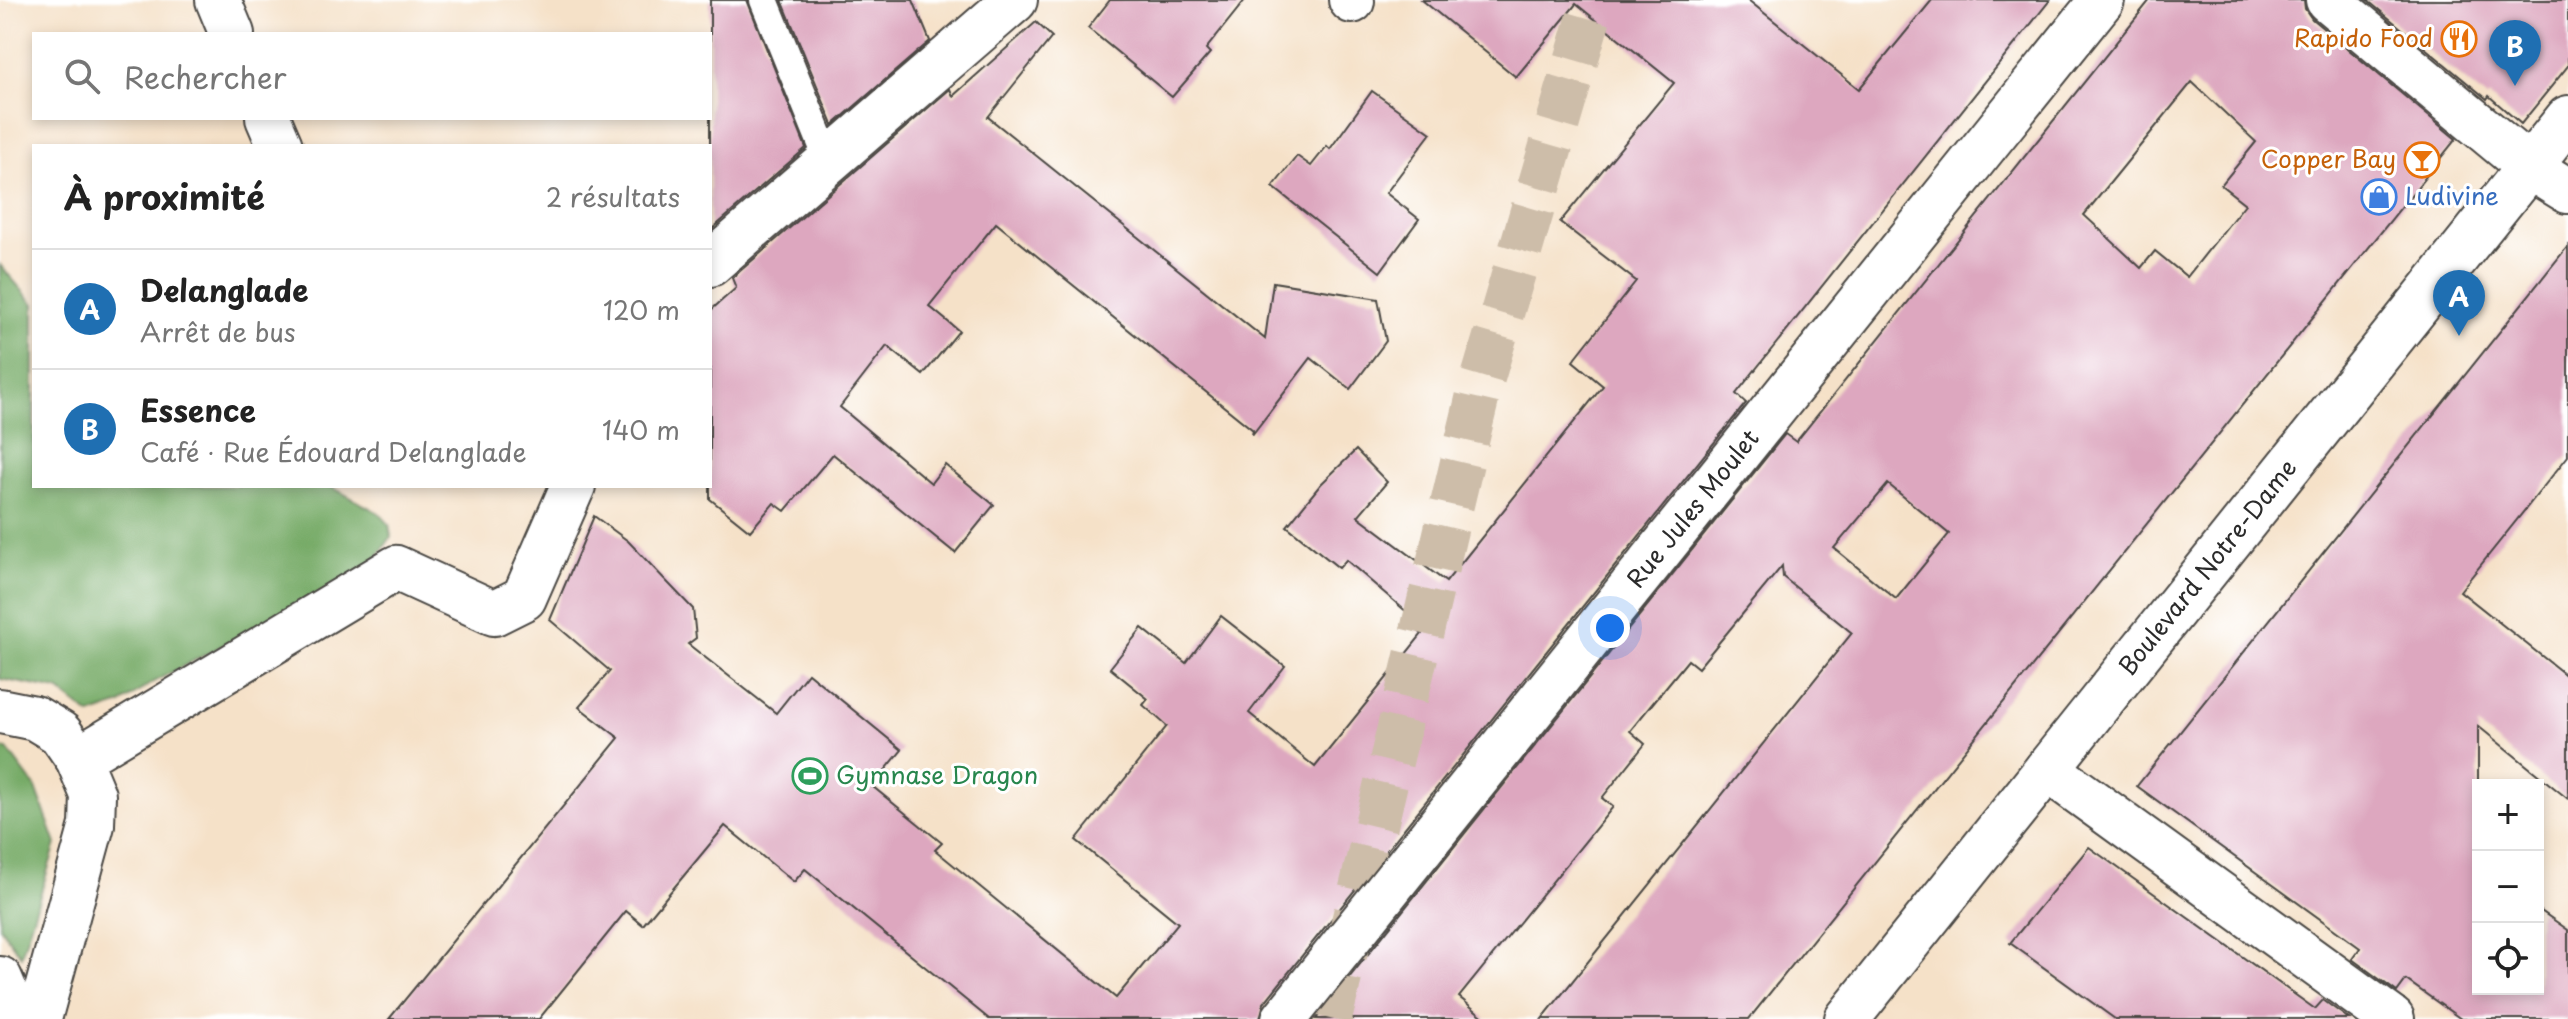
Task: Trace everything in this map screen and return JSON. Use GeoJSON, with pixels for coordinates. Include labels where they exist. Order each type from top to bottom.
{"type":"FeatureCollection","features":[{"type":"Feature","properties":{"kind":"street"},"geometry":{"type":"LineString","coordinates":[[218,0],[231,32]]}},
{"type":"Feature","properties":{"kind":"street"},"geometry":{"type":"LineString","coordinates":[[712,262],[1015,0]]}},
{"type":"Feature","properties":{"kind":"street","name":"Rue Jules Moulet"},"geometry":{"type":"LineString","coordinates":[[1284,1019],[2102,0]]}},
{"type":"Feature","properties":{"kind":"street"},"geometry":{"type":"LineString","coordinates":[[2328,0],[2529,167],[2568,191]]}},
{"type":"Feature","properties":{"kind":"street","name":"Boulevard Notre-Dame"},"geometry":{"type":"LineString","coordinates":[[1847,1019],[2568,118]]}},
{"type":"Feature","properties":{"kind":"street"},"geometry":{"type":"LineString","coordinates":[[269,120],[279,144]]}},
{"type":"Feature","properties":{"kind":"street"},"geometry":{"type":"LineString","coordinates":[[78,759],[396,568],[494,613],[524,598],[572,488]]}},
{"type":"Feature","properties":{"kind":"street"},"geometry":{"type":"LineString","coordinates":[[0,711],[35,718],[60,733],[78,759],[93,795],[92,825],[39,1019]]}},
{"type":"Feature","properties":{"kind":"street"},"geometry":{"type":"LineString","coordinates":[[2047,769],[2392,1019]]}},
{"type":"Feature","properties":{"kind":"street"},"geometry":{"type":"LineString","coordinates":[[0,979],[17,1019]]}},
{"type":"Feature","properties":{"kind":"lane"},"geometry":{"type":"LineString","coordinates":[[764,0],[829,161]]}},
{"type":"Feature","properties":{"kind":"green space"},"geometry":{"type":"Polygon","coordinates":[[[0,265],[32,302],[32,488],[334,488],[379,513],[389,524],[391,537],[370,568],[153,682],[121,704],[90,715],[58,690],[0,679],[0,265]]]}},
{"type":"Feature","properties":{"kind":"green space"},"geometry":{"type":"Polygon","coordinates":[[[0,748],[7,749],[36,788],[56,844],[21,956],[0,927],[0,748]]]}},
{"type":"Feature","properties":{"kind":"building"},"geometry":{"type":"Polygon","coordinates":[[[710,0],[747,0],[806,148],[712,229],[712,32],[710,0]]]}},
{"type":"Feature","properties":{"kind":"building"},"geometry":{"type":"Polygon","coordinates":[[[782,0],[913,0],[930,41],[833,125],[782,0]]]}},
{"type":"Feature","properties":{"kind":"building"},"geometry":{"type":"Polygon","coordinates":[[[1110,0],[1245,0],[1206,49],[1210,53],[1172,97],[1088,28],[1110,0]]]}},
{"type":"Feature","properties":{"kind":"building"},"geometry":{"type":"Polygon","coordinates":[[[1422,0],[1748,0],[1859,89],[1932,0],[2050,0],[1736,394],[1746,403],[1264,1003],[1260,1019],[989,1019],[805,869],[794,882],[725,826],[643,925],[626,911],[539,1019],[389,1019],[619,738],[579,707],[610,671],[550,620],[594,516],[628,541],[693,609],[696,638],[688,644],[776,713],[808,673],[902,750],[872,786],[942,843],[935,850],[1116,998],[1178,923],[1076,840],[1167,726],[1143,705],[1148,699],[1110,668],[1142,628],[1186,663],[1221,616],[1285,666],[1249,713],[1315,767],[1422,634],[1410,625],[1415,619],[1346,560],[1339,568],[1287,526],[1321,484],[1356,450],[1387,482],[1358,516],[1446,582],[1603,386],[1573,361],[1636,281],[1560,222],[1674,83],[1576,4],[1516,77],[1422,0]]]}},
{"type":"Feature","properties":{"kind":"building"},"geometry":{"type":"Polygon","coordinates":[[[2150,0],[2304,0],[2305,9],[2312,19],[2456,139],[1749,1019],[1542,1019],[1852,633],[1783,577],[1782,566],[1698,668],[1688,660],[1630,731],[1645,744],[1602,798],[1613,807],[1459,997],[1486,1019],[1316,1019],[1785,434],[1796,442],[2150,0]],[[2192,82],[2084,215],[2141,268],[2155,251],[2187,277],[2245,204],[2221,185],[2256,142],[2192,82]],[[1888,484],[1834,548],[1896,599],[1949,534],[1888,484]]]}},
{"type":"Feature","properties":{"kind":"building"},"geometry":{"type":"Polygon","coordinates":[[[2367,0],[2568,0],[2568,66],[2521,124],[2367,0]]]}},
{"type":"Feature","properties":{"kind":"building"},"geometry":{"type":"Polygon","coordinates":[[[1036,22],[1052,37],[988,117],[1265,339],[1273,282],[1378,299],[1386,341],[1350,389],[1311,358],[1252,435],[1253,430],[996,223],[929,306],[959,331],[923,375],[887,346],[840,407],[931,483],[945,465],[994,505],[955,553],[833,454],[785,511],[774,503],[750,531],[710,499],[712,309],[736,288],[732,278],[950,89],[953,96],[1036,22]]]}},
{"type":"Feature","properties":{"kind":"building"},"geometry":{"type":"Polygon","coordinates":[[[1372,91],[1431,133],[1386,193],[1419,219],[1380,272],[1273,187],[1297,156],[1311,166],[1327,146],[1330,149],[1372,91]]]}},
{"type":"Feature","properties":{"kind":"building"},"geometry":{"type":"Polygon","coordinates":[[[2568,246],[2568,456],[2460,591],[2568,677],[2568,799],[2478,726],[2478,779],[2472,779],[2472,995],[2544,995],[2544,913],[2568,930],[2568,1019],[2461,1019],[2406,980],[2397,992],[2352,959],[2360,948],[2137,786],[2568,246]]]}},
{"type":"Feature","properties":{"kind":"building"},"geometry":{"type":"Polygon","coordinates":[[[2089,847],[2315,1009],[2323,1000],[2349,1019],[2115,1019],[2010,943],[2089,847]]]}},
{"type":"Feature","properties":{"kind":"tunnel"},"geometry":{"type":"LineString","coordinates":[[1330,1019],[1478,395],[1594,0]]}},
{"type":"Feature","properties":{"kind":"place","name":"Rapido Food"},"geometry":{"type":"Point","coordinates":[2459,39]}},
{"type":"Feature","properties":{"kind":"place","name":"Essence"},"geometry":{"type":"Point","coordinates":[2515,86]}},
{"type":"Feature","properties":{"kind":"place","name":"Copper Bay"},"geometry":{"type":"Point","coordinates":[2422,160]}},
{"type":"Feature","properties":{"kind":"place","name":"Ludivine"},"geometry":{"type":"Point","coordinates":[2379,197]}},
{"type":"Feature","properties":{"kind":"place","name":"Delanglade"},"geometry":{"type":"Point","coordinates":[2459,336]}},
{"type":"Feature","properties":{"kind":"place","name":"Gymnase Dragon"},"geometry":{"type":"Point","coordinates":[810,776]}}]}
